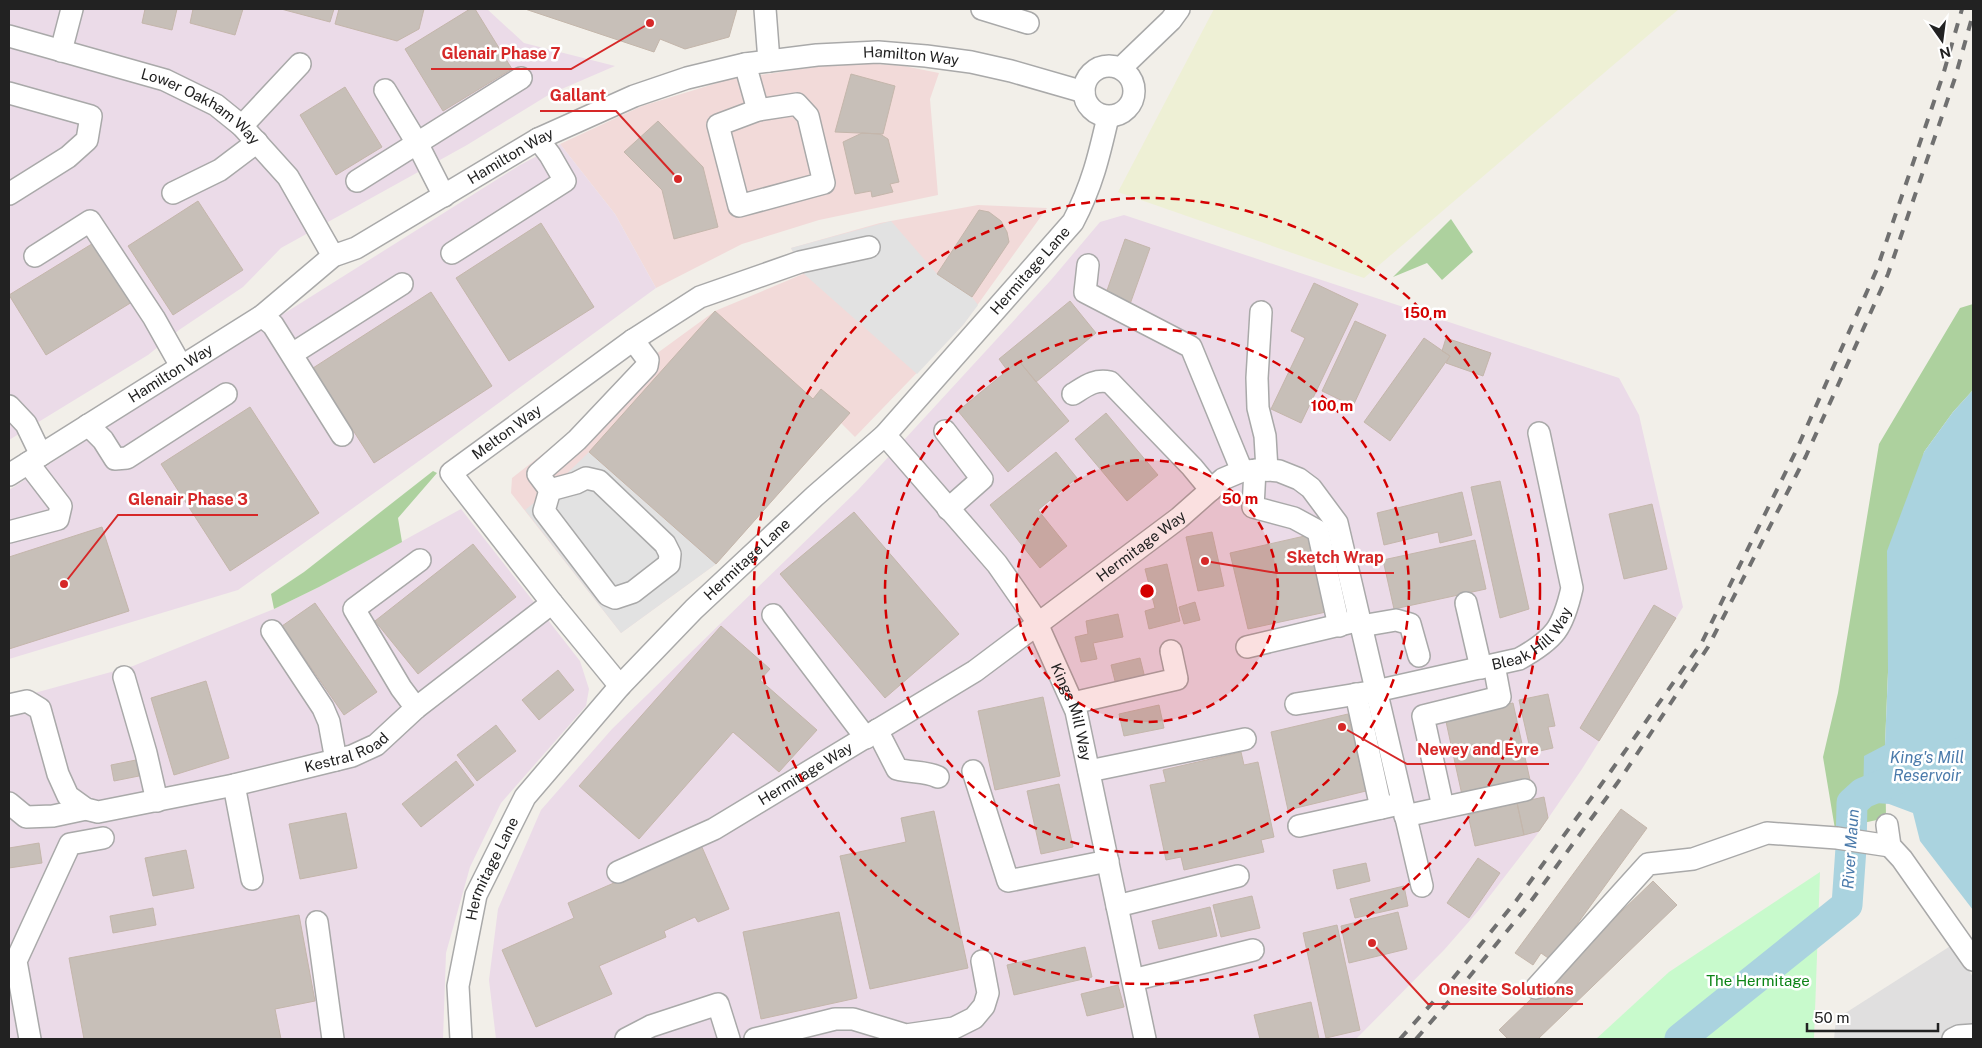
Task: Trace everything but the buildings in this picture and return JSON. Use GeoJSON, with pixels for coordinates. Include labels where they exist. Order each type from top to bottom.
{"type":"FeatureCollection","features":[{"type":"Feature","properties":{"kind":"street"},"geometry":{"type":"LineString","coordinates":[[61,51],[72,9]]}},
{"type":"Feature","properties":{"kind":"street"},"geometry":{"type":"LineString","coordinates":[[765,9],[769,62]]}},
{"type":"Feature","properties":{"kind":"street"},"geometry":{"type":"LineString","coordinates":[[982,9],[1028,23]]}},
{"type":"Feature","properties":{"kind":"street"},"geometry":{"type":"LineString","coordinates":[[1122,68],[1171,20],[1178,9]]}},
{"type":"Feature","properties":{"kind":"street","name":"Lower Oakham Way"},"geometry":{"type":"LineString","coordinates":[[9,36],[165,80],[216,105],[242,126],[288,177],[333,256]]}},
{"type":"Feature","properties":{"kind":"street","name":"Hamilton Way"},"geometry":{"type":"LineString","coordinates":[[9,475],[262,316],[333,256],[356,248],[538,140],[634,96],[687,78],[745,64],[816,55],[878,52],[971,62],[1011,70],[1084,92]]}},
{"type":"Feature","properties":{"kind":"street"},"geometry":{"type":"LineString","coordinates":[[242,126],[300,64]]}},
{"type":"Feature","properties":{"kind":"street"},"geometry":{"type":"LineString","coordinates":[[745,64],[758,110]]}},
{"type":"Feature","properties":{"kind":"street"},"geometry":{"type":"LineString","coordinates":[[1112,65],[1122,68],[1130,77],[1135,91],[1128,109],[1119,115],[1108,117],[1093,111],[1086,103],[1084,92],[1088,76],[1095,69],[1112,65]]}},
{"type":"Feature","properties":{"kind":"street"},"geometry":{"type":"LineString","coordinates":[[357,181],[521,78]]}},
{"type":"Feature","properties":{"kind":"street"},"geometry":{"type":"LineString","coordinates":[[385,90],[417,143],[444,196]]}},
{"type":"Feature","properties":{"kind":"street"},"geometry":{"type":"LineString","coordinates":[[9,93],[91,116],[87,140],[68,157],[9,194]]}},
{"type":"Feature","properties":{"kind":"street"},"geometry":{"type":"LineString","coordinates":[[797,104],[808,116],[824,183],[739,206],[718,125],[758,110],[797,104]]}},
{"type":"Feature","properties":{"kind":"street","name":"Hermitage Lane"},"geometry":{"type":"LineString","coordinates":[[461,1039],[458,986],[476,895],[526,797],[620,686],[702,602],[815,496],[884,435],[1073,222],[1086,197],[1097,165],[1108,117]]}},
{"type":"Feature","properties":{"kind":"street"},"geometry":{"type":"LineString","coordinates":[[452,253],[565,181],[550,155],[538,140]]}},
{"type":"Feature","properties":{"kind":"street"},"geometry":{"type":"LineString","coordinates":[[173,192],[220,170],[257,142]]}},
{"type":"Feature","properties":{"kind":"street"},"geometry":{"type":"LineString","coordinates":[[35,256],[90,220],[154,318],[181,366]]}},
{"type":"Feature","properties":{"kind":"street","name":"Melton Way"},"geometry":{"type":"LineString","coordinates":[[620,686],[552,603],[451,472],[633,340],[700,297],[800,262],[870,246]]}},
{"type":"Feature","properties":{"kind":"street"},"geometry":{"type":"LineString","coordinates":[[1088,265],[1085,292],[1191,346],[1255,470]]}},
{"type":"Feature","properties":{"kind":"street"},"geometry":{"type":"LineString","coordinates":[[292,354],[402,284]]}},
{"type":"Feature","properties":{"kind":"street"},"geometry":{"type":"LineString","coordinates":[[1261,312],[1257,378],[1258,408],[1265,436],[1255,470],[1253,507],[1294,518],[1318,531],[1332,548],[1360,624],[1366,692],[1381,808]]}},
{"type":"Feature","properties":{"kind":"street"},"geometry":{"type":"LineString","coordinates":[[262,316],[273,325],[342,435]]}},
{"type":"Feature","properties":{"kind":"street"},"geometry":{"type":"LineString","coordinates":[[550,490],[538,474],[577,440],[647,366],[648,360],[633,340]]}},
{"type":"Feature","properties":{"kind":"street"},"geometry":{"type":"LineString","coordinates":[[1073,394],[1093,382],[1101,380],[1110,382],[1192,467],[1211,490]]}},
{"type":"Feature","properties":{"kind":"street"},"geometry":{"type":"LineString","coordinates":[[88,424],[103,440],[115,459],[127,458],[226,394]]}},
{"type":"Feature","properties":{"kind":"street"},"geometry":{"type":"LineString","coordinates":[[9,406],[26,424],[35,459],[61,506],[58,519],[9,532]]}},
{"type":"Feature","properties":{"kind":"street"},"geometry":{"type":"LineString","coordinates":[[945,431],[982,479],[948,509]]}},
{"type":"Feature","properties":{"kind":"street","name":"Bleak Hill Way"},"geometry":{"type":"LineString","coordinates":[[1296,704],[1366,692],[1519,659],[1539,648],[1554,634],[1566,614],[1572,588],[1539,432]]}},
{"type":"Feature","properties":{"kind":"street","name":"Kings Mill Way"},"geometry":{"type":"LineString","coordinates":[[884,435],[997,564],[1037,624],[1073,703],[1145,1039]]}},
{"type":"Feature","properties":{"kind":"street"},"geometry":{"type":"LineString","coordinates":[[1255,470],[1279,471],[1299,479],[1311,488],[1337,522],[1332,548],[1339,626]]}},
{"type":"Feature","properties":{"kind":"street","name":"Hermitage Way"},"geometry":{"type":"LineString","coordinates":[[618,872],[714,829],[974,671],[1178,518],[1223,479],[1255,470]]}},
{"type":"Feature","properties":{"kind":"street"},"geometry":{"type":"LineString","coordinates":[[586,478],[599,481],[665,544],[670,554],[669,564],[633,592],[615,598],[608,595],[544,511],[550,490],[576,483],[586,478]]}},
{"type":"Feature","properties":{"kind":"street"},"geometry":{"type":"LineString","coordinates":[[416,708],[401,688],[354,609],[420,560]]}},
{"type":"Feature","properties":{"kind":"street","name":"Kestral Road"},"geometry":{"type":"LineString","coordinates":[[9,803],[26,817],[92,811],[157,801],[234,785],[352,756],[376,745],[416,708],[552,603]]}},
{"type":"Feature","properties":{"kind":"street"},"geometry":{"type":"LineString","coordinates":[[1443,808],[1423,716],[1500,697],[1466,604]]}},
{"type":"Feature","properties":{"kind":"street"},"geometry":{"type":"LineString","coordinates":[[773,615],[872,734],[897,769],[928,773],[938,777]]}},
{"type":"Feature","properties":{"kind":"street"},"geometry":{"type":"LineString","coordinates":[[1247,647],[1339,626],[1396,620],[1410,624],[1419,656]]}},
{"type":"Feature","properties":{"kind":"street"},"geometry":{"type":"LineString","coordinates":[[272,631],[323,708],[329,722],[336,760]]}},
{"type":"Feature","properties":{"kind":"street"},"geometry":{"type":"LineString","coordinates":[[1073,703],[1177,679],[1171,651]]}},
{"type":"Feature","properties":{"kind":"street"},"geometry":{"type":"LineString","coordinates":[[124,677],[146,753],[157,801]]}},
{"type":"Feature","properties":{"kind":"street"},"geometry":{"type":"LineString","coordinates":[[1366,692],[1404,810],[1422,886]]}},
{"type":"Feature","properties":{"kind":"street"},"geometry":{"type":"LineString","coordinates":[[9,705],[27,701],[40,709],[58,774],[68,796],[92,811],[104,842],[70,844],[16,962],[30,1039]]}},
{"type":"Feature","properties":{"kind":"street"},"geometry":{"type":"LineString","coordinates":[[1089,771],[1245,739]]}},
{"type":"Feature","properties":{"kind":"street"},"geometry":{"type":"LineString","coordinates":[[973,771],[1008,881],[1108,861]]}},
{"type":"Feature","properties":{"kind":"street"},"geometry":{"type":"LineString","coordinates":[[234,785],[252,879]]}},
{"type":"Feature","properties":{"kind":"street"},"geometry":{"type":"LineString","coordinates":[[1299,826],[1381,808],[1404,810],[1443,808],[1525,790]]}},
{"type":"Feature","properties":{"kind":"street"},"geometry":{"type":"LineString","coordinates":[[1882,845],[1887,825]]}},
{"type":"Feature","properties":{"kind":"street"},"geometry":{"type":"LineString","coordinates":[[1536,988],[1648,864],[1693,859],[1767,833],[1882,845],[1902,859],[1973,960]]}},
{"type":"Feature","properties":{"kind":"street"},"geometry":{"type":"LineString","coordinates":[[1117,906],[1238,876]]}},
{"type":"Feature","properties":{"kind":"street"},"geometry":{"type":"LineString","coordinates":[[317,922],[333,1039]]}},
{"type":"Feature","properties":{"kind":"street"},"geometry":{"type":"LineString","coordinates":[[1133,980],[1253,950]]}},
{"type":"Feature","properties":{"kind":"street"},"geometry":{"type":"LineString","coordinates":[[755,1039],[835,1018],[853,1019],[906,1036],[954,1028],[974,1018],[984,1006],[988,993],[982,961]]}},
{"type":"Feature","properties":{"kind":"street"},"geometry":{"type":"LineString","coordinates":[[626,1039],[651,1026],[718,1004],[730,1039]]}},
{"type":"Feature","properties":{"kind":"street"},"geometry":{"type":"LineString","coordinates":[[1954,1039],[1958,1036],[1973,1035]]}},
{"type":"Feature","properties":{"kind":"shaded area"},"geometry":{"type":"Polygon","coordinates":[[[9,9],[487,9],[524,43],[615,66],[550,94],[467,145],[281,248],[243,287],[179,330],[148,355],[9,440],[9,9]]]}},
{"type":"Feature","properties":{"kind":"shaded area"},"geometry":{"type":"Polygon","coordinates":[[[849,62],[904,66],[939,73],[930,99],[938,195],[819,220],[742,244],[656,288],[615,214],[560,144],[642,106],[727,80],[849,62]]]}},
{"type":"Feature","properties":{"kind":"shaded area"},"geometry":{"type":"Polygon","coordinates":[[[560,144],[615,214],[656,288],[238,590],[9,659],[9,490],[520,165],[560,144]]]}},
{"type":"Feature","properties":{"kind":"shaded area"},"geometry":{"type":"Polygon","coordinates":[[[978,205],[1047,208],[963,325],[855,437],[841,423],[716,564],[621,633],[511,493],[512,478],[572,431],[630,373],[715,311],[803,274],[791,248],[880,223],[978,205]]]}},
{"type":"Feature","properties":{"kind":"shaded area"},"geometry":{"type":"Polygon","coordinates":[[[1124,215],[1619,378],[1639,415],[1683,607],[1582,769],[1536,836],[1479,910],[1444,950],[1356,1039],[496,1039],[489,980],[498,909],[541,810],[612,729],[858,490],[1051,280],[1100,222],[1124,215]]]}},
{"type":"Feature","properties":{"kind":"shaded area"},"geometry":{"type":"Polygon","coordinates":[[[891,221],[937,274],[972,297],[978,305],[963,325],[917,374],[804,274],[791,248],[891,221]]]}},
{"type":"Feature","properties":{"kind":"shaded area"},"geometry":{"type":"Polygon","coordinates":[[[589,452],[716,564],[621,633],[525,510],[550,490],[589,452]]]}},
{"type":"Feature","properties":{"kind":"shaded area"},"geometry":{"type":"Polygon","coordinates":[[[461,509],[580,661],[589,689],[586,706],[501,803],[470,867],[446,953],[443,1039],[9,1039],[9,700],[133,666],[274,609],[319,587],[461,509]]]}},
{"type":"Feature","properties":{"kind":"shaded area"},"geometry":{"type":"Polygon","coordinates":[[[1952,945],[1973,977],[1973,1039],[1834,1039],[1836,1019],[1952,945]]]}},
{"type":"Feature","properties":{"kind":"green space"},"geometry":{"type":"Polygon","coordinates":[[[1214,9],[1679,9],[1364,278],[1118,192],[1214,9]]]}},
{"type":"Feature","properties":{"kind":"green space"},"geometry":{"type":"Polygon","coordinates":[[[1451,219],[1473,252],[1442,280],[1427,263],[1393,277],[1451,219]]]}},
{"type":"Feature","properties":{"kind":"green space"},"geometry":{"type":"Polygon","coordinates":[[[1973,304],[1973,390],[1953,412],[1924,452],[1888,672],[1885,745],[1886,818],[1835,829],[1823,757],[1838,693],[1879,444],[1960,308],[1973,304]]]}},
{"type":"Feature","properties":{"kind":"green space"},"geometry":{"type":"Polygon","coordinates":[[[433,471],[437,473],[398,518],[402,542],[274,609],[271,594],[304,572],[433,471]]]}},
{"type":"Feature","properties":{"kind":"green space","name":"The Hermitage"},"geometry":{"type":"Polygon","coordinates":[[[1820,872],[1814,1039],[1596,1039],[1669,972],[1820,872]]]}},
{"type":"Feature","properties":{"kind":"water","name":"King's Mill Reservoir"},"geometry":{"type":"Polygon","coordinates":[[[1973,390],[1973,910],[1920,841],[1913,813],[1889,804],[1863,802],[1864,756],[1885,745],[1888,672],[1887,551],[1924,452],[1953,412],[1973,390]]]}},
{"type":"Feature","properties":{"kind":"waterway","name":"River Maun"},"geometry":{"type":"LineString","coordinates":[[1680,1039],[1847,905],[1852,803],[1863,793],[1973,748]]}},
{"type":"Feature","properties":{"kind":"railway"},"geometry":{"type":"LineString","coordinates":[[1400,1039],[1442,992],[1516,901],[1702,642],[1796,451],[1877,269],[1943,75],[1962,9]]}},
{"type":"Feature","properties":{"kind":"railway"},"geometry":{"type":"LineString","coordinates":[[1416,1039],[1526,908],[1621,778],[1708,647],[1806,456],[1888,274],[1955,78],[1973,14]]}},
{"type":"Feature","properties":{"kind":"place","name":"Glenair Phase 7"},"geometry":{"type":"Point","coordinates":[650,23]}},
{"type":"Feature","properties":{"kind":"place","name":"Gallant"},"geometry":{"type":"Point","coordinates":[678,179]}},
{"type":"Feature","properties":{"kind":"place","name":"Sketch Wrap"},"geometry":{"type":"Point","coordinates":[1205,561]}},
{"type":"Feature","properties":{"kind":"place","name":"Glenair Phase 3"},"geometry":{"type":"Point","coordinates":[64,584]}},
{"type":"Feature","properties":{"kind":"place","name":"Newey and Eyre"},"geometry":{"type":"Point","coordinates":[1342,727]}},
{"type":"Feature","properties":{"kind":"place","name":"Onesite Solutions"},"geometry":{"type":"Point","coordinates":[1372,943]}}]}
